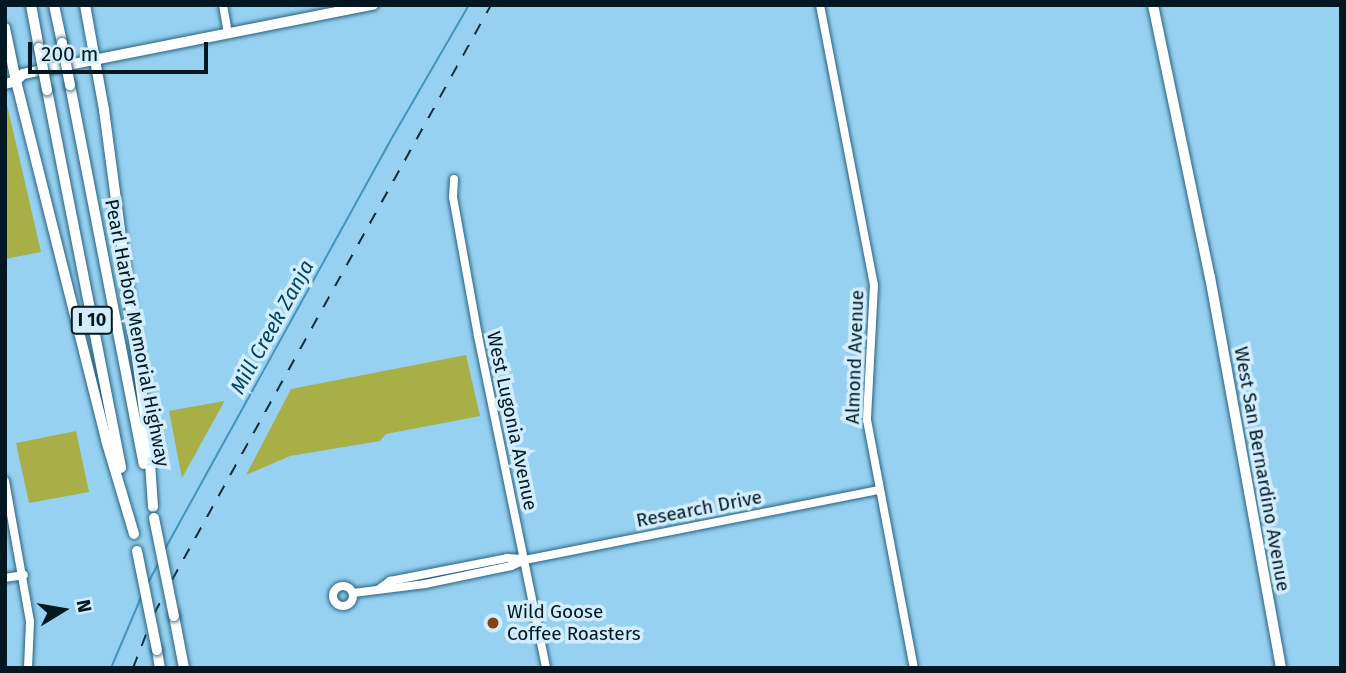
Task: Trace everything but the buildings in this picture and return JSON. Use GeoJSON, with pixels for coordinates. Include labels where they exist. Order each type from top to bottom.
{"type":"FeatureCollection","features":[{"type":"Feature","properties":{"kind":"highway","name":"I 10"},"geometry":{"type":"LineString","coordinates":[[31,5],[160,668]]}},
{"type":"Feature","properties":{"kind":"highway","name":"Pearl Harbor Memorial Highway"},"geometry":{"type":"LineString","coordinates":[[54,5],[184,668]]}},
{"type":"Feature","properties":{"kind":"highway"},"geometry":{"type":"LineString","coordinates":[[85,5],[96,59],[149,448],[154,513]]}},
{"type":"Feature","properties":{"kind":"highway"},"geometry":{"type":"LineString","coordinates":[[5,28],[12,76],[106,440],[134,534]]}},
{"type":"Feature","properties":{"kind":"main road"},"geometry":{"type":"LineString","coordinates":[[12,76],[373,5]]}},
{"type":"Feature","properties":{"kind":"main road","name":"West San Bernardino Avenue"},"geometry":{"type":"LineString","coordinates":[[1153,5],[1210,277],[1281,668]]}},
{"type":"Feature","properties":{"kind":"street"},"geometry":{"type":"LineString","coordinates":[[223,5],[228,32]]}},
{"type":"Feature","properties":{"kind":"street","name":"Almond Avenue"},"geometry":{"type":"LineString","coordinates":[[820,5],[874,285],[875,314],[866,405],[879,490],[915,668]]}},
{"type":"Feature","properties":{"kind":"street","name":"West Lugonia Avenue"},"geometry":{"type":"LineString","coordinates":[[454,179],[453,197],[466,269],[546,668]]}},
{"type":"Feature","properties":{"kind":"street"},"geometry":{"type":"LineString","coordinates":[[5,481],[24,575],[32,640],[28,668]]}},
{"type":"Feature","properties":{"kind":"street","name":"Research Drive"},"geometry":{"type":"LineString","coordinates":[[353,593],[379,589],[390,581],[507,558],[525,560],[879,490]]}},
{"type":"Feature","properties":{"kind":"street"},"geometry":{"type":"LineString","coordinates":[[5,578],[24,575]]}},
{"type":"Feature","properties":{"kind":"green space"},"geometry":{"type":"Polygon","coordinates":[[[5,96],[41,252],[5,259],[5,96]]]}},
{"type":"Feature","properties":{"kind":"green space"},"geometry":{"type":"Polygon","coordinates":[[[466,355],[480,416],[386,434],[380,441],[290,456],[246,475],[291,389],[466,355]]]}},
{"type":"Feature","properties":{"kind":"green space"},"geometry":{"type":"Polygon","coordinates":[[[224,402],[182,478],[169,411],[224,402]]]}},
{"type":"Feature","properties":{"kind":"green space"},"geometry":{"type":"Polygon","coordinates":[[[76,431],[89,492],[29,503],[16,443],[76,431]]]}},
{"type":"Feature","properties":{"kind":"waterway","name":"Mill Creek Zanja"},"geometry":{"type":"LineString","coordinates":[[165,549],[393,136],[469,5]]}},
{"type":"Feature","properties":{"kind":"waterway","name":"Mill Creek Zanja"},"geometry":{"type":"LineString","coordinates":[[148,583],[158,564]]}},
{"type":"Feature","properties":{"kind":"waterway","name":"Mill Creek Zanja"},"geometry":{"type":"LineString","coordinates":[[111,668],[142,595]]}},
{"type":"Feature","properties":{"kind":"railway"},"geometry":{"type":"LineString","coordinates":[[133,668],[154,614],[172,580],[491,5]]}},
{"type":"Feature","properties":{"kind":"place","name":"Wild Goose Coffee Roasters"},"geometry":{"type":"Point","coordinates":[493,623]}}]}
